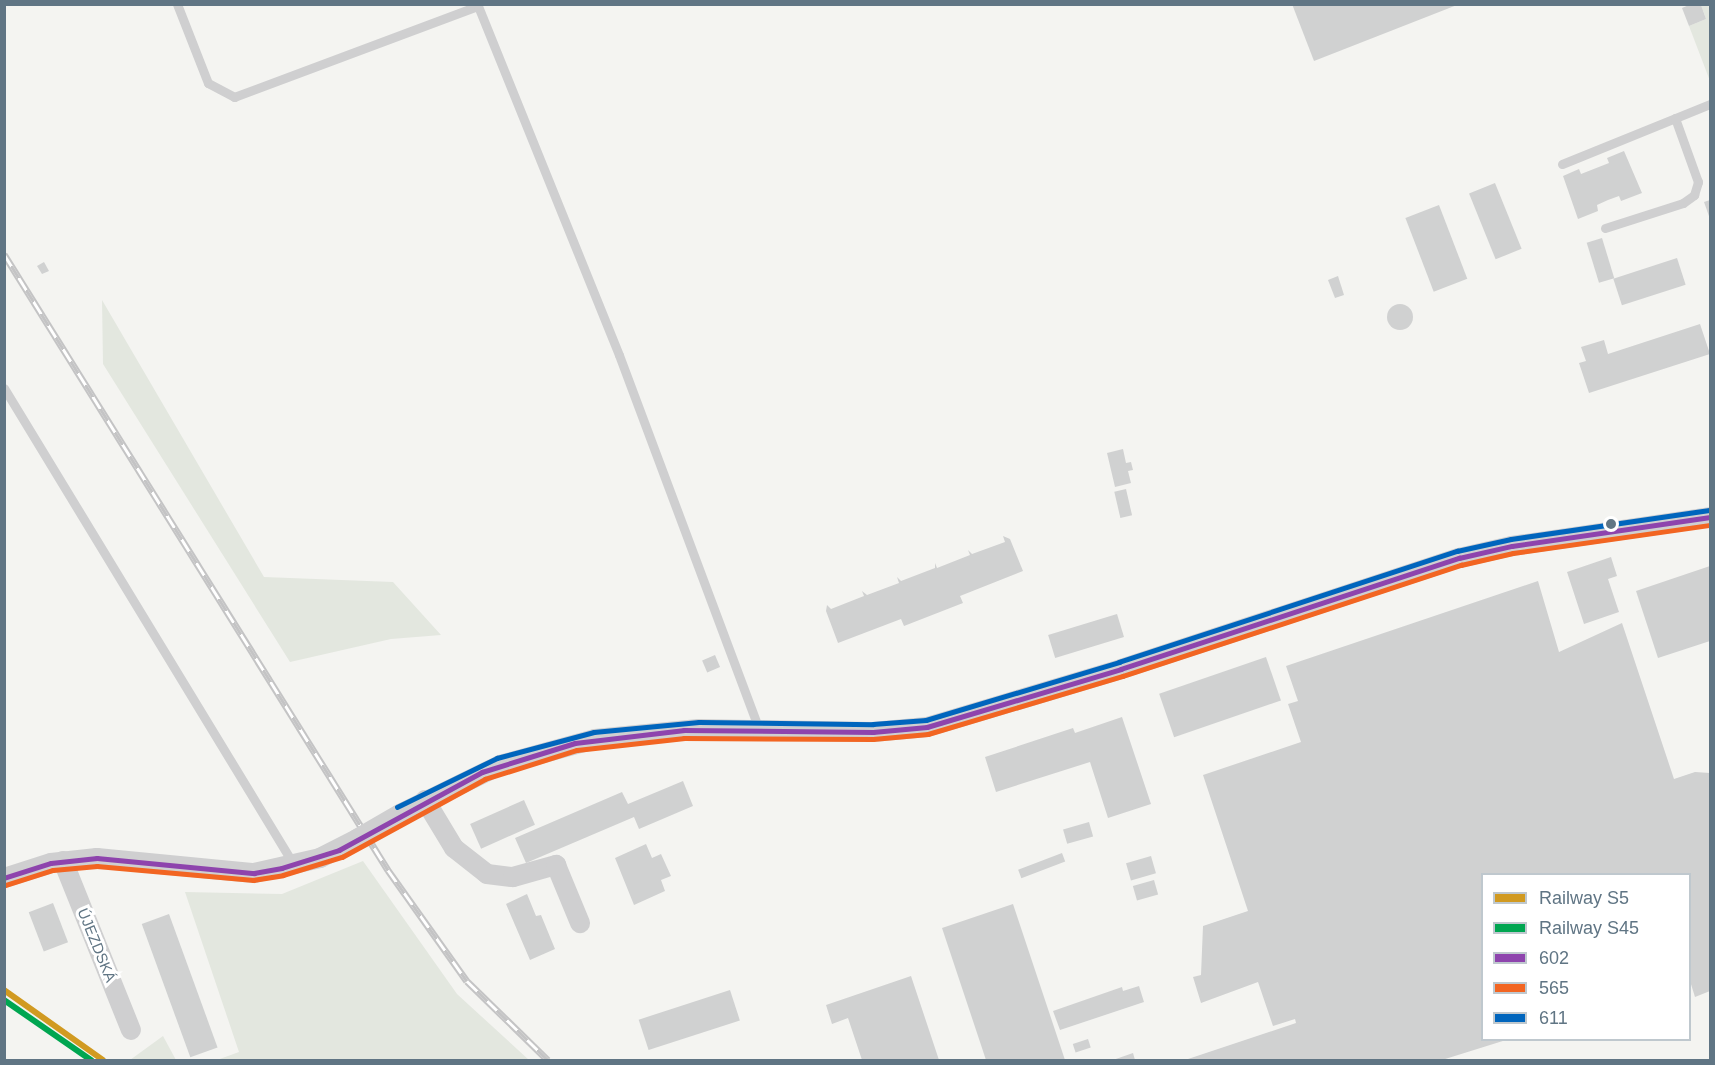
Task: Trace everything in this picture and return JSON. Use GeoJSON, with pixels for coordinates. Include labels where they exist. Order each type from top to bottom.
{"type":"FeatureCollection","features":[{"type":"Feature","properties":{"kind":"street"},"geometry":{"type":"LineString","coordinates":[[4,878],[63,861],[122,858],[254,873],[294,865],[329,854],[425,800],[500,765],[575,743],[657,732],[759,730],[891,732],[927,727],[1121,669],[1459,558],[1512,546],[1710,517]]}},
{"type":"Feature","properties":{"kind":"street"},"geometry":{"type":"LineString","coordinates":[[425,800],[454,848],[487,874],[513,877],[556,865],[580,923]]}},
{"type":"Feature","properties":{"kind":"street","name":"ÚJEZDSKÁ"},"geometry":{"type":"LineString","coordinates":[[63,861],[132,1030]]}},
{"type":"Feature","properties":{"kind":"lane"},"geometry":{"type":"LineString","coordinates":[[177,4],[208,83],[234,96],[478,6],[619,355],[759,730]]}},
{"type":"Feature","properties":{"kind":"lane"},"geometry":{"type":"LineString","coordinates":[[1562,165],[1710,104]]}},
{"type":"Feature","properties":{"kind":"lane"},"geometry":{"type":"LineString","coordinates":[[1605,228],[1683,203],[1694,195],[1698,182],[1675,118]]}},
{"type":"Feature","properties":{"kind":"lane"},"geometry":{"type":"LineString","coordinates":[[4,388],[294,865]]}},
{"type":"Feature","properties":{"kind":"shaded area"},"geometry":{"type":"Polygon","coordinates":[[[1701,5],[1710,5],[1710,81],[1689,26],[1706,19],[1701,5]]]}},
{"type":"Feature","properties":{"kind":"shaded area"},"geometry":{"type":"Polygon","coordinates":[[[102,300],[264,577],[393,582],[441,635],[391,639],[290,662],[103,364],[102,300]]]}},
{"type":"Feature","properties":{"kind":"shaded area"},"geometry":{"type":"Polygon","coordinates":[[[363,861],[457,994],[529,1060],[217,1060],[239,1052],[185,892],[282,894],[363,861]]]}},
{"type":"Feature","properties":{"kind":"shaded area"},"geometry":{"type":"Polygon","coordinates":[[[163,1036],[176,1060],[130,1060],[163,1036]]]}},
{"type":"Feature","properties":{"kind":"building"},"geometry":{"type":"Polygon","coordinates":[[[1292,4],[1456,4],[1457,5],[1314,61],[1292,4]]]}},
{"type":"Feature","properties":{"kind":"building"},"geometry":{"type":"Polygon","coordinates":[[[1689,5],[1701,5],[1706,19],[1689,26],[1682,8],[1689,5]]]}},
{"type":"Feature","properties":{"kind":"building"},"geometry":{"type":"Polygon","coordinates":[[[1624,151],[1642,193],[1621,201],[1619,196],[1608,200],[1597,205],[1598,211],[1578,219],[1563,176],[1579,169],[1581,174],[1609,163],[1607,158],[1624,151]]]}},
{"type":"Feature","properties":{"kind":"building"},"geometry":{"type":"Polygon","coordinates":[[[1495,183],[1522,249],[1496,259],[1469,193],[1495,183]]]}},
{"type":"Feature","properties":{"kind":"building"},"geometry":{"type":"Polygon","coordinates":[[[1710,200],[1710,219],[1704,202],[1710,200]]]}},
{"type":"Feature","properties":{"kind":"building"},"geometry":{"type":"Polygon","coordinates":[[[1439,205],[1467,279],[1434,292],[1405,218],[1439,205]]]}},
{"type":"Feature","properties":{"kind":"building"},"geometry":{"type":"Polygon","coordinates":[[[1602,238],[1614,278],[1599,283],[1587,243],[1602,238]]]}},
{"type":"Feature","properties":{"kind":"building"},"geometry":{"type":"Polygon","coordinates":[[[1677,258],[1686,285],[1622,305],[1613,279],[1677,258]]]}},
{"type":"Feature","properties":{"kind":"building"},"geometry":{"type":"Polygon","coordinates":[[[44,262],[49,271],[42,274],[37,266],[44,262]]]}},
{"type":"Feature","properties":{"kind":"building"},"geometry":{"type":"Polygon","coordinates":[[[1338,276],[1344,295],[1335,298],[1328,280],[1338,276]]]}},
{"type":"Feature","properties":{"kind":"building"},"geometry":{"type":"Polygon","coordinates":[[[1400,304],[1409,308],[1413,317],[1409,326],[1400,330],[1391,326],[1387,317],[1391,308],[1400,304]]]}},
{"type":"Feature","properties":{"kind":"building"},"geometry":{"type":"Polygon","coordinates":[[[1700,324],[1710,354],[1589,393],[1579,363],[1586,361],[1581,347],[1604,340],[1608,354],[1700,324]]]}},
{"type":"Feature","properties":{"kind":"building"},"geometry":{"type":"Polygon","coordinates":[[[1123,449],[1126,463],[1131,462],[1133,470],[1128,471],[1131,483],[1115,487],[1107,453],[1123,449]]]}},
{"type":"Feature","properties":{"kind":"building"},"geometry":{"type":"Polygon","coordinates":[[[1126,489],[1132,515],[1120,518],[1114,492],[1126,489]]]}},
{"type":"Feature","properties":{"kind":"building"},"geometry":{"type":"Polygon","coordinates":[[[1003,536],[1010,539],[1023,571],[960,596],[963,603],[904,626],[901,619],[838,643],[826,611],[827,605],[831,609],[864,596],[862,591],[867,595],[899,583],[897,577],[901,581],[935,568],[935,563],[937,568],[970,555],[968,550],[972,554],[1005,542],[1003,536]]]}},
{"type":"Feature","properties":{"kind":"building"},"geometry":{"type":"Polygon","coordinates":[[[1611,557],[1617,576],[1608,579],[1619,612],[1584,624],[1567,572],[1611,557]]]}},
{"type":"Feature","properties":{"kind":"building"},"geometry":{"type":"Polygon","coordinates":[[[1710,566],[1710,641],[1658,658],[1636,591],[1710,566]]]}},
{"type":"Feature","properties":{"kind":"building"},"geometry":{"type":"Polygon","coordinates":[[[1538,581],[1559,652],[1622,623],[1674,779],[1695,772],[1710,773],[1710,991],[1695,997],[1691,984],[1691,873],[1481,873],[1481,1041],[1503,1041],[1442,1060],[1185,1060],[1296,1023],[1295,1019],[1273,1026],[1258,982],[1201,1003],[1193,977],[1201,975],[1203,926],[1248,911],[1203,775],[1301,742],[1288,704],[1298,701],[1286,666],[1538,581]]]}},
{"type":"Feature","properties":{"kind":"building"},"geometry":{"type":"Polygon","coordinates":[[[1117,614],[1124,637],[1055,658],[1048,635],[1117,614]]]}},
{"type":"Feature","properties":{"kind":"building"},"geometry":{"type":"Polygon","coordinates":[[[715,655],[720,667],[707,672],[702,660],[715,655]]]}},
{"type":"Feature","properties":{"kind":"building"},"geometry":{"type":"Polygon","coordinates":[[[1266,657],[1281,700],[1174,737],[1159,694],[1266,657]]]}},
{"type":"Feature","properties":{"kind":"building"},"geometry":{"type":"Polygon","coordinates":[[[1122,717],[1151,804],[1108,818],[1090,762],[996,792],[985,757],[1073,728],[1075,733],[1122,717]]]}},
{"type":"Feature","properties":{"kind":"building"},"geometry":{"type":"Polygon","coordinates":[[[683,781],[693,806],[639,829],[634,817],[526,863],[515,838],[622,792],[628,804],[683,781]]]}},
{"type":"Feature","properties":{"kind":"building"},"geometry":{"type":"Polygon","coordinates":[[[524,800],[535,825],[481,849],[470,824],[524,800]]]}},
{"type":"Feature","properties":{"kind":"building"},"geometry":{"type":"Polygon","coordinates":[[[1089,822],[1093,836],[1067,844],[1063,829],[1089,822]]]}},
{"type":"Feature","properties":{"kind":"building"},"geometry":{"type":"Polygon","coordinates":[[[646,844],[652,858],[661,854],[671,876],[661,880],[665,891],[634,905],[615,858],[646,844]]]}},
{"type":"Feature","properties":{"kind":"building"},"geometry":{"type":"Polygon","coordinates":[[[1062,853],[1065,861],[1021,878],[1018,870],[1062,853]]]}},
{"type":"Feature","properties":{"kind":"building"},"geometry":{"type":"Polygon","coordinates":[[[1151,856],[1156,873],[1131,880],[1126,863],[1151,856]]]}},
{"type":"Feature","properties":{"kind":"building"},"geometry":{"type":"Polygon","coordinates":[[[1154,880],[1158,894],[1137,900],[1133,886],[1154,880]]]}},
{"type":"Feature","properties":{"kind":"building"},"geometry":{"type":"Polygon","coordinates":[[[527,894],[536,916],[541,915],[555,949],[530,960],[506,904],[527,894]]]}},
{"type":"Feature","properties":{"kind":"building"},"geometry":{"type":"Polygon","coordinates":[[[53,903],[68,942],[44,952],[29,912],[53,903]]]}},
{"type":"Feature","properties":{"kind":"building"},"geometry":{"type":"Polygon","coordinates":[[[1013,904],[1065,1060],[986,1060],[942,928],[1013,904]]]}},
{"type":"Feature","properties":{"kind":"building"},"geometry":{"type":"Polygon","coordinates":[[[169,914],[218,1047],[190,1057],[142,924],[169,914]]]}},
{"type":"Feature","properties":{"kind":"building"},"geometry":{"type":"Polygon","coordinates":[[[911,976],[939,1060],[862,1060],[848,1018],[832,1024],[826,1005],[911,976]]]}},
{"type":"Feature","properties":{"kind":"building"},"geometry":{"type":"Polygon","coordinates":[[[1139,986],[1144,1002],[1060,1030],[1053,1011],[1122,987],[1123,991],[1139,986]]]}},
{"type":"Feature","properties":{"kind":"building"},"geometry":{"type":"Polygon","coordinates":[[[730,990],[740,1020],[649,1050],[639,1020],[730,990]]]}},
{"type":"Feature","properties":{"kind":"building"},"geometry":{"type":"Polygon","coordinates":[[[1088,1039],[1091,1048],[1076,1053],[1073,1044],[1088,1039]]]}},
{"type":"Feature","properties":{"kind":"building"},"geometry":{"type":"Polygon","coordinates":[[[1133,1053],[1135,1060],[1113,1060],[1133,1053]]]}},
{"type":"Feature","properties":{"kind":"railway"},"geometry":{"type":"LineString","coordinates":[[4,254],[388,870],[467,981],[548,1060]]}},
{"type":"Feature","properties":{"kind":"rail line","name":"S5"},"geometry":{"type":"LineString","coordinates":[[4,990],[103,1060]]}},
{"type":"Feature","properties":{"kind":"rail line","name":"S45"},"geometry":{"type":"LineString","coordinates":[[4,1000],[91,1060]]}},
{"type":"Feature","properties":{"kind":"transit line","name":"611"},"geometry":{"type":"LineString","coordinates":[[397,807],[497,758],[594,732],[699,722],[873,724],[926,720],[1119,662],[1457,551],[1511,539],[1709,510]]}},
{"type":"Feature","properties":{"kind":"transit line","name":"602"},"geometry":{"type":"LineString","coordinates":[[4,878],[51,863],[97,858],[254,873],[282,868],[339,850],[482,772],[575,743],[684,730],[873,732],[927,727],[1121,669],[1459,558],[1512,546],[1710,517]]}},
{"type":"Feature","properties":{"kind":"transit line","name":"565"},"geometry":{"type":"LineString","coordinates":[[6,885],[53,870],[97,866],[253,880],[283,875],[342,857],[485,779],[577,750],[684,738],[873,739],[928,734],[1123,676],[1461,565],[1513,553],[1710,525]]}}]}
